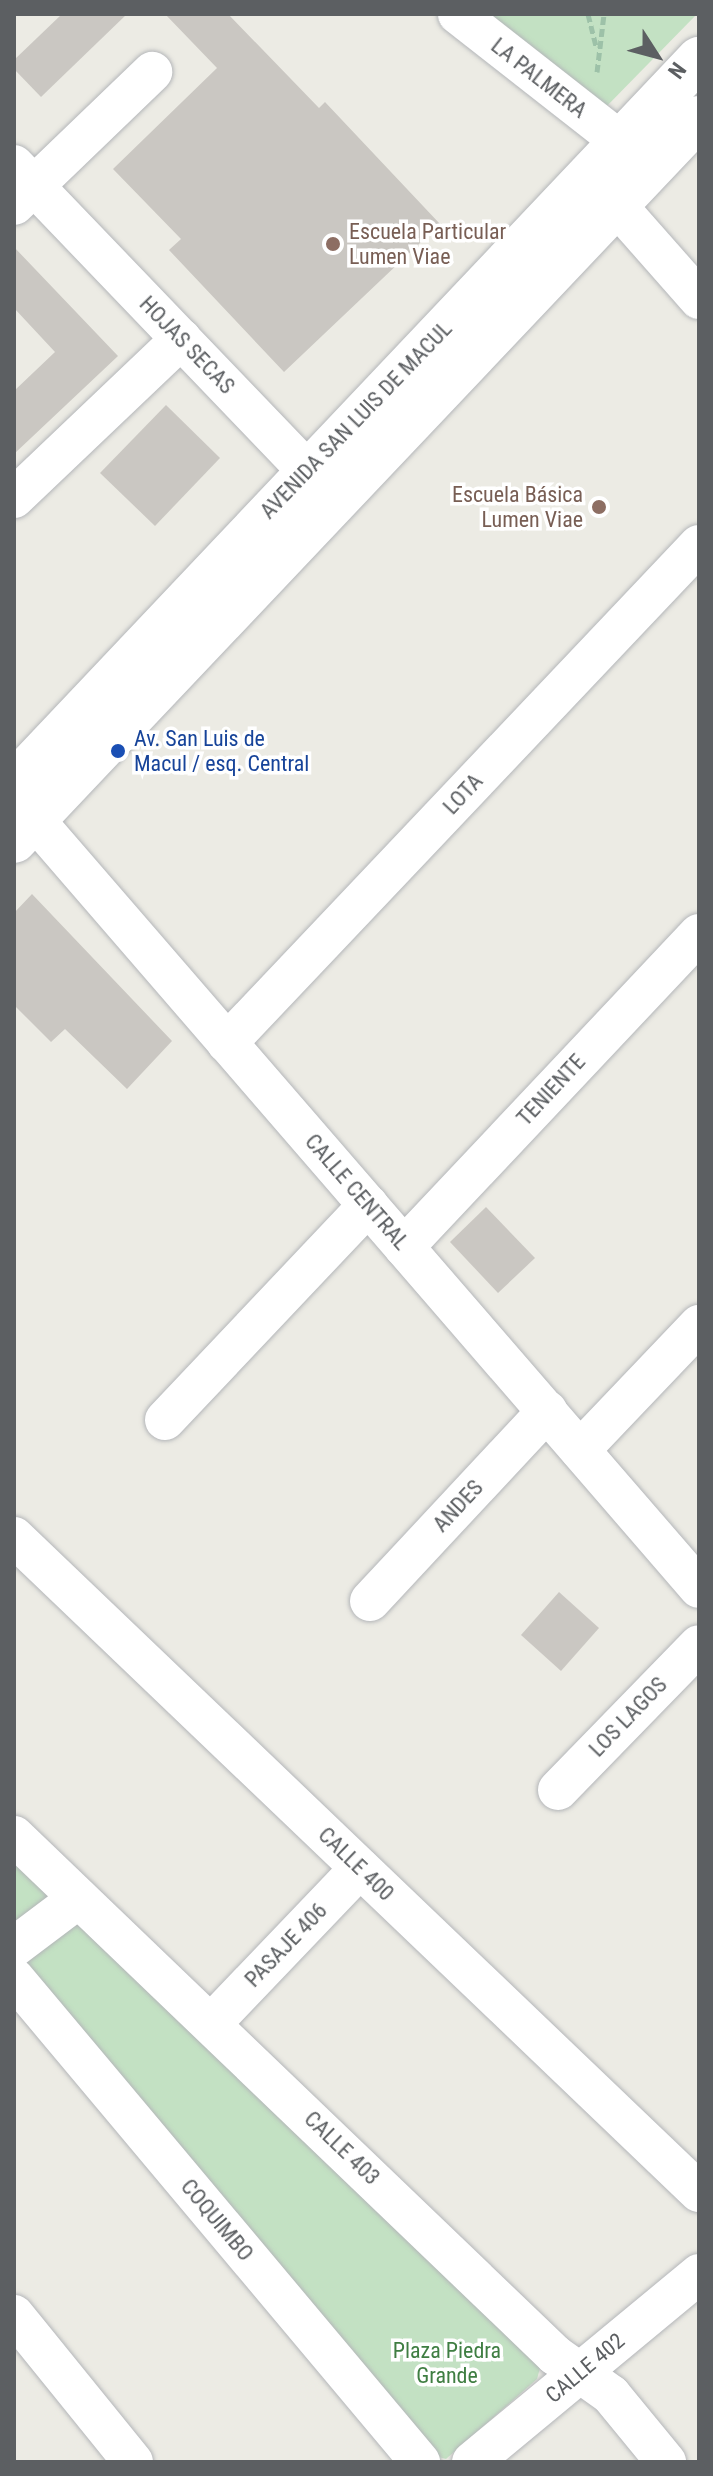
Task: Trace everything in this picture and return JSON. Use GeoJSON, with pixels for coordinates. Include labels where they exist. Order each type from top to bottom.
{"type":"FeatureCollection","features":[{"type":"Feature","properties":{"kind":"street","name":"LA PALMERA"},"geometry":{"type":"LineString","coordinates":[[458,14],[621,142]]}},
{"type":"Feature","properties":{"kind":"street","name":"AVENIDA SAN LUIS DE MACUL"},"geometry":{"type":"LineString","coordinates":[[19,810],[340,504],[603,190],[621,142],[699,59]]}},
{"type":"Feature","properties":{"kind":"street","name":"HOJAS SECAS"},"geometry":{"type":"LineString","coordinates":[[152,72],[21,186],[181,339],[340,504]]}},
{"type":"Feature","properties":{"kind":"street","name":"AVENIDA SAN LUIS DE MACUL"},"geometry":{"type":"LineString","coordinates":[[19,810],[308,470],[603,190],[699,118]]}},
{"type":"Feature","properties":{"kind":"street"},"geometry":{"type":"LineString","coordinates":[[603,190],[699,299]]}},
{"type":"Feature","properties":{"kind":"street"},"geometry":{"type":"LineString","coordinates":[[14,498],[181,339]]}},
{"type":"Feature","properties":{"kind":"street","name":"LOTA"},"geometry":{"type":"LineString","coordinates":[[227,1043],[699,545]]}},
{"type":"Feature","properties":{"kind":"street","name":"CALLE CENTRAL"},"geometry":{"type":"LineString","coordinates":[[19,810],[227,1043],[699,1588]]}},
{"type":"Feature","properties":{"kind":"street","name":"TENIENTE"},"geometry":{"type":"LineString","coordinates":[[404,1247],[699,934]]}},
{"type":"Feature","properties":{"kind":"street"},"geometry":{"type":"LineString","coordinates":[[165,1420],[368,1205]]}},
{"type":"Feature","properties":{"kind":"street"},"geometry":{"type":"LineString","coordinates":[[580,1450],[699,1325]]}},
{"type":"Feature","properties":{"kind":"street","name":"ANDES"},"geometry":{"type":"LineString","coordinates":[[370,1601],[547,1411]]}},
{"type":"Feature","properties":{"kind":"street","name":"CALLE 400"},"geometry":{"type":"LineString","coordinates":[[14,1537],[699,2192]]}},
{"type":"Feature","properties":{"kind":"street","name":"LOS LAGOS"},"geometry":{"type":"LineString","coordinates":[[558,1790],[699,1645]]}},
{"type":"Feature","properties":{"kind":"street","name":"CALLE 403"},"geometry":{"type":"LineString","coordinates":[[14,1836],[555,2355],[583,2370],[666,2462]]}},
{"type":"Feature","properties":{"kind":"street","name":"PASAJE 406"},"geometry":{"type":"LineString","coordinates":[[212,2023],[360,1868]]}},
{"type":"Feature","properties":{"kind":"street"},"geometry":{"type":"LineString","coordinates":[[14,1947],[79,1898]]}},
{"type":"Feature","properties":{"kind":"street","name":"COQUIMBO"},"geometry":{"type":"LineString","coordinates":[[14,1978],[420,2462]]}},
{"type":"Feature","properties":{"kind":"street","name":"CALLE 402"},"geometry":{"type":"LineString","coordinates":[[472,2462],[699,2274]]}},
{"type":"Feature","properties":{"kind":"street"},"geometry":{"type":"LineString","coordinates":[[14,2315],[133,2462]]}},
{"type":"Feature","properties":{"kind":"path"},"geometry":{"type":"LineString","coordinates":[[588,14],[598,50]]}},
{"type":"Feature","properties":{"kind":"green space"},"geometry":{"type":"Polygon","coordinates":[[[480,14],[697,14],[602,111],[480,14]]]}},
{"type":"Feature","properties":{"kind":"green space","name":"Plaza Piedra Grande"},"geometry":{"type":"Polygon","coordinates":[[[14,1852],[540,2368],[537,2379],[446,2459],[431,2455],[14,1950],[14,1852]]]}},
{"type":"Feature","properties":{"kind":"building"},"geometry":{"type":"Polygon","coordinates":[[[62,14],[127,14],[41,97],[14,69],[14,60],[62,14]]]}},
{"type":"Feature","properties":{"kind":"building"},"geometry":{"type":"Polygon","coordinates":[[[165,14],[228,14],[319,108],[325,102],[440,224],[284,372],[169,250],[181,239],[113,169],[217,68],[165,14]]]}},
{"type":"Feature","properties":{"kind":"building"},"geometry":{"type":"Polygon","coordinates":[[[14,247],[118,356],[14,454],[14,391],[55,352],[14,308],[14,247]]]}},
{"type":"Feature","properties":{"kind":"building"},"geometry":{"type":"Polygon","coordinates":[[[166,405],[220,458],[155,526],[100,473],[166,405]]]}},
{"type":"Feature","properties":{"kind":"building"},"geometry":{"type":"Polygon","coordinates":[[[32,894],[172,1041],[127,1089],[65,1029],[51,1042],[14,1005],[14,913],[32,894]]]}},
{"type":"Feature","properties":{"kind":"building"},"geometry":{"type":"Polygon","coordinates":[[[486,1207],[535,1258],[498,1293],[450,1242],[486,1207]]]}},
{"type":"Feature","properties":{"kind":"building"},"geometry":{"type":"Polygon","coordinates":[[[559,1592],[599,1628],[561,1671],[521,1635],[559,1592]]]}},
{"type":"Feature","properties":{"kind":"place","name":"Escuela Particular Lumen Viae"},"geometry":{"type":"Point","coordinates":[333,244]}},
{"type":"Feature","properties":{"kind":"place","name":"Escuela Básica Lumen Viae"},"geometry":{"type":"Point","coordinates":[599,507]}},
{"type":"Feature","properties":{"kind":"place","name":"Av. San Luis de Macul / esq. Central"},"geometry":{"type":"Point","coordinates":[118,751]}}]}
